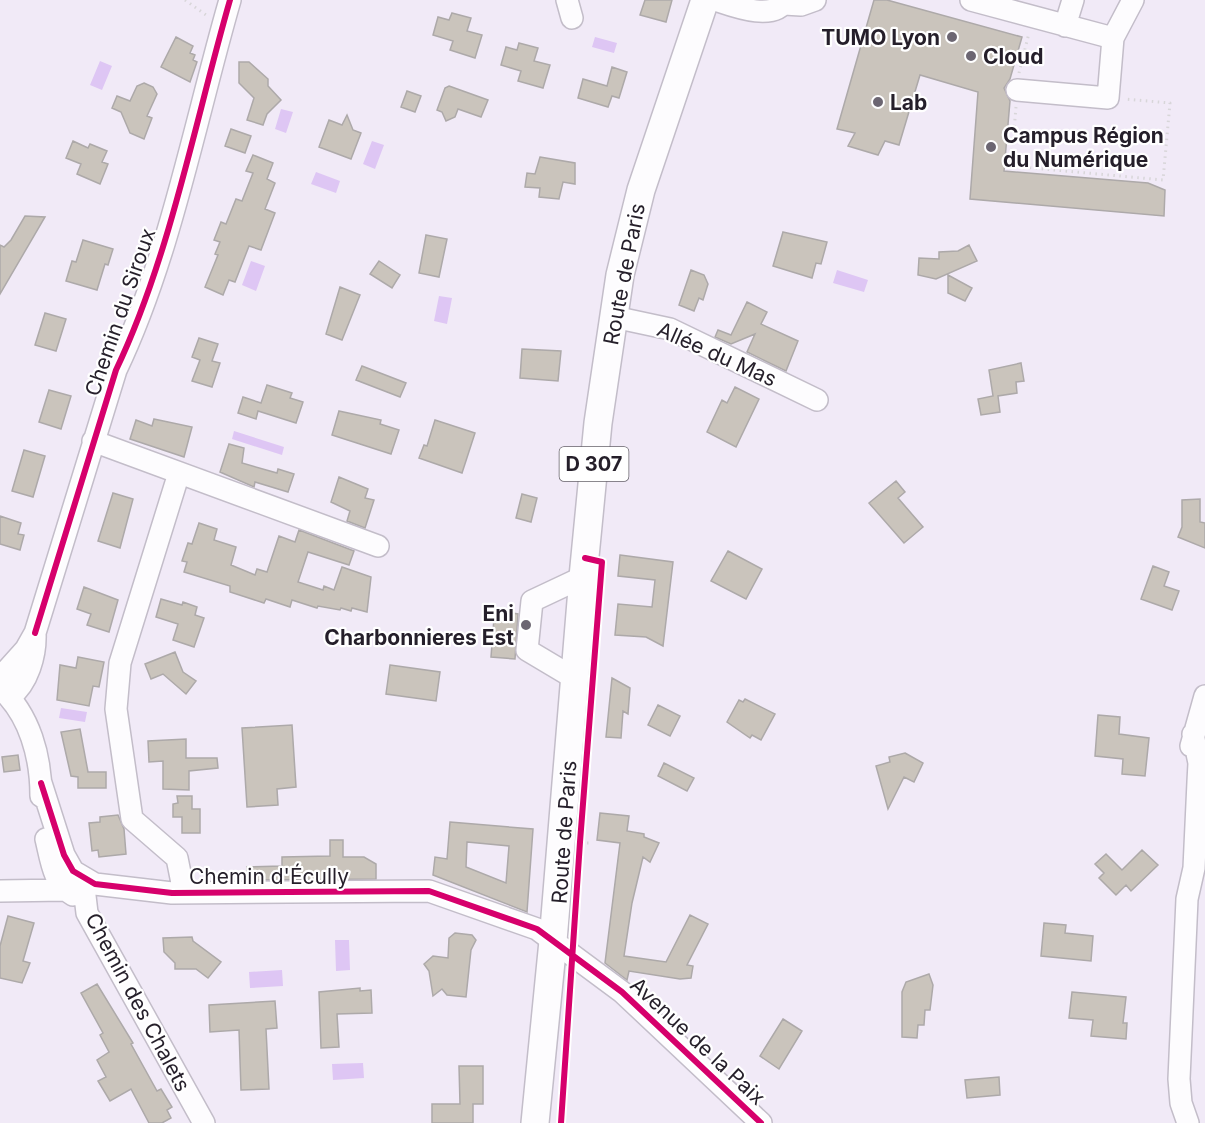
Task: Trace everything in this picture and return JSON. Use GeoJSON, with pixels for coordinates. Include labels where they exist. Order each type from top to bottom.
{"type":"FeatureCollection","features":[{"type":"Feature","properties":{"kind":"main road","name":"Route de Paris"},"geometry":{"type":"LineString","coordinates":[[535,1123],[598,423],[620,275],[640,190],[705,0]]}},
{"type":"Feature","properties":{"kind":"street","name":"Chemin du Siroux"},"geometry":{"type":"LineString","coordinates":[[0,678],[26,649],[35,633],[116,370],[134,332],[169,222],[230,0]]}},
{"type":"Feature","properties":{"kind":"street"},"geometry":{"type":"LineString","coordinates":[[715,0],[736,8],[760,11],[775,10],[785,2],[801,5],[815,0]]}},
{"type":"Feature","properties":{"kind":"street"},"geometry":{"type":"LineString","coordinates":[[971,0],[1113,39]]}},
{"type":"Feature","properties":{"kind":"street"},"geometry":{"type":"LineString","coordinates":[[1065,26],[1072,0]]}},
{"type":"Feature","properties":{"kind":"street"},"geometry":{"type":"LineString","coordinates":[[1017,90],[1108,98],[1113,39],[1133,0]]}},
{"type":"Feature","properties":{"kind":"street","name":"Allée du Mas"},"geometry":{"type":"LineString","coordinates":[[614,317],[670,329],[817,400]]}},
{"type":"Feature","properties":{"kind":"street"},"geometry":{"type":"LineString","coordinates":[[93,441],[378,546]]}},
{"type":"Feature","properties":{"kind":"street"},"geometry":{"type":"LineString","coordinates":[[178,892],[177,858],[132,819],[116,709],[120,663],[179,473]]}},
{"type":"Feature","properties":{"kind":"street"},"geometry":{"type":"LineString","coordinates":[[574,678],[527,650],[532,601],[583,578]]}},
{"type":"Feature","properties":{"kind":"street","name":"Chemin du Siroux"},"geometry":{"type":"LineString","coordinates":[[5,693],[18,691],[27,673],[35,647],[35,633]]}},
{"type":"Feature","properties":{"kind":"street"},"geometry":{"type":"LineString","coordinates":[[5,693],[29,728],[38,756],[41,783],[64,855],[73,871],[78,889]]}},
{"type":"Feature","properties":{"kind":"street"},"geometry":{"type":"LineString","coordinates":[[1188,1123],[1181,1103],[1179,1079],[1187,899],[1183,868],[1196,800],[1187,762],[1205,696]]}},
{"type":"Feature","properties":{"kind":"street","name":"Chemin d'Écully"},"geometry":{"type":"LineString","coordinates":[[0,891],[107,886],[178,892],[429,891],[537,929],[553,941]]}},
{"type":"Feature","properties":{"kind":"street","name":"Chemin des Chalets"},"geometry":{"type":"LineString","coordinates":[[78,889],[87,913],[204,1123]]}},
{"type":"Feature","properties":{"kind":"street","name":"Avenue de la Paix"},"geometry":{"type":"LineString","coordinates":[[553,941],[622,992],[761,1123]]}},
{"type":"Feature","properties":{"kind":"path"},"geometry":{"type":"LineString","coordinates":[[185,0],[223,24]]}},
{"type":"Feature","properties":{"kind":"path"},"geometry":{"type":"LineString","coordinates":[[1029,32],[1020,65],[1011,166],[1163,180],[1170,103],[1108,98]]}},
{"type":"Feature","properties":{"kind":"shaded area"},"geometry":{"type":"Polygon","coordinates":[[[595,37],[617,43],[614,53],[592,47],[595,37]]]}},
{"type":"Feature","properties":{"kind":"shaded area"},"geometry":{"type":"Polygon","coordinates":[[[100,61],[112,66],[102,90],[90,85],[100,61]]]}},
{"type":"Feature","properties":{"kind":"shaded area"},"geometry":{"type":"Polygon","coordinates":[[[281,109],[293,112],[286,133],[275,129],[281,109]]]}},
{"type":"Feature","properties":{"kind":"shaded area"},"geometry":{"type":"Polygon","coordinates":[[[372,141],[384,145],[375,169],[363,164],[372,141]]]}},
{"type":"Feature","properties":{"kind":"shaded area"},"geometry":{"type":"Polygon","coordinates":[[[316,172],[340,181],[336,193],[311,184],[316,172]]]}},
{"type":"Feature","properties":{"kind":"shaded area"},"geometry":{"type":"Polygon","coordinates":[[[251,261],[265,266],[256,291],[242,285],[251,261]]]}},
{"type":"Feature","properties":{"kind":"shaded area"},"geometry":{"type":"Polygon","coordinates":[[[837,270],[868,280],[864,292],[833,283],[837,270]]]}},
{"type":"Feature","properties":{"kind":"shaded area"},"geometry":{"type":"Polygon","coordinates":[[[439,296],[452,298],[447,324],[434,321],[439,296]]]}},
{"type":"Feature","properties":{"kind":"shaded area"},"geometry":{"type":"Polygon","coordinates":[[[234,431],[284,447],[282,455],[232,439],[234,431]]]}},
{"type":"Feature","properties":{"kind":"shaded area"},"geometry":{"type":"Polygon","coordinates":[[[61,708],[87,712],[85,722],[59,718],[61,708]]]}},
{"type":"Feature","properties":{"kind":"shaded area"},"geometry":{"type":"Polygon","coordinates":[[[335,940],[349,940],[350,970],[336,971],[335,940]]]}},
{"type":"Feature","properties":{"kind":"shaded area"},"geometry":{"type":"Polygon","coordinates":[[[282,970],[283,986],[250,988],[249,972],[282,970]]]}},
{"type":"Feature","properties":{"kind":"shaded area"},"geometry":{"type":"Polygon","coordinates":[[[363,1063],[364,1078],[333,1080],[332,1064],[363,1063]]]}},
{"type":"Feature","properties":{"kind":"building"},"geometry":{"type":"Polygon","coordinates":[[[645,0],[672,0],[666,22],[640,15],[645,0]]]}},
{"type":"Feature","properties":{"kind":"building"},"geometry":{"type":"Polygon","coordinates":[[[874,0],[887,0],[1022,37],[1010,79],[1004,88],[1010,101],[1004,171],[1148,183],[1165,190],[1164,216],[970,199],[978,92],[920,75],[899,145],[885,141],[878,155],[848,146],[855,133],[837,129],[874,0]]]}},
{"type":"Feature","properties":{"kind":"building"},"geometry":{"type":"Polygon","coordinates":[[[452,13],[471,18],[467,31],[482,35],[475,58],[450,50],[453,41],[433,35],[438,17],[449,20],[452,13]]]}},
{"type":"Feature","properties":{"kind":"building"},"geometry":{"type":"Polygon","coordinates":[[[176,37],[193,46],[190,53],[195,55],[193,60],[197,62],[190,82],[161,67],[176,37]]]}},
{"type":"Feature","properties":{"kind":"building"},"geometry":{"type":"Polygon","coordinates":[[[519,43],[538,48],[534,61],[550,65],[543,88],[518,81],[521,71],[501,65],[506,47],[517,50],[519,43]]]}},
{"type":"Feature","properties":{"kind":"building"},"geometry":{"type":"Polygon","coordinates":[[[239,62],[249,62],[268,79],[268,86],[281,100],[267,114],[263,125],[247,120],[254,98],[239,83],[239,62]]]}},
{"type":"Feature","properties":{"kind":"building"},"geometry":{"type":"Polygon","coordinates":[[[612,67],[627,72],[619,98],[612,96],[608,107],[578,98],[583,79],[607,86],[612,67]]]}},
{"type":"Feature","properties":{"kind":"building"},"geometry":{"type":"Polygon","coordinates":[[[144,83],[153,87],[157,94],[147,116],[152,118],[144,139],[130,133],[121,112],[112,108],[117,96],[130,101],[137,86],[144,83]]]}},
{"type":"Feature","properties":{"kind":"building"},"geometry":{"type":"Polygon","coordinates":[[[449,86],[488,100],[481,117],[458,109],[455,117],[446,121],[442,112],[437,110],[445,88],[449,86]]]}},
{"type":"Feature","properties":{"kind":"building"},"geometry":{"type":"Polygon","coordinates":[[[407,91],[421,96],[415,112],[401,107],[407,91]]]}},
{"type":"Feature","properties":{"kind":"building"},"geometry":{"type":"Polygon","coordinates":[[[347,115],[353,130],[361,133],[351,159],[319,147],[329,120],[342,125],[347,115]]]}},
{"type":"Feature","properties":{"kind":"building"},"geometry":{"type":"Polygon","coordinates":[[[231,129],[251,136],[245,153],[225,146],[231,129]]]}},
{"type":"Feature","properties":{"kind":"building"},"geometry":{"type":"Polygon","coordinates":[[[73,141],[88,148],[90,144],[107,151],[102,162],[108,164],[100,184],[77,174],[81,164],[66,158],[73,141]]]}},
{"type":"Feature","properties":{"kind":"building"},"geometry":{"type":"Polygon","coordinates":[[[253,155],[273,163],[267,179],[275,183],[265,209],[275,213],[261,250],[249,246],[235,282],[229,280],[223,295],[205,287],[218,255],[215,254],[220,242],[214,240],[221,222],[226,224],[236,199],[242,201],[253,173],[246,171],[253,155]]]}},
{"type":"Feature","properties":{"kind":"building"},"geometry":{"type":"Polygon","coordinates":[[[540,157],[575,163],[575,184],[563,182],[559,199],[539,197],[540,188],[525,187],[527,173],[535,174],[540,157]]]}},
{"type":"Feature","properties":{"kind":"building"},"geometry":{"type":"Polygon","coordinates":[[[25,216],[45,217],[0,294],[0,245],[4,247],[11,240],[25,216]]]}},
{"type":"Feature","properties":{"kind":"building"},"geometry":{"type":"Polygon","coordinates":[[[783,232],[827,242],[821,264],[816,263],[812,278],[773,266],[783,232]]]}},
{"type":"Feature","properties":{"kind":"building"},"geometry":{"type":"Polygon","coordinates":[[[426,235],[447,239],[439,277],[419,273],[426,235]]]}},
{"type":"Feature","properties":{"kind":"building"},"geometry":{"type":"Polygon","coordinates":[[[83,240],[113,249],[108,265],[105,264],[97,290],[66,281],[72,261],[76,262],[83,240]]]}},
{"type":"Feature","properties":{"kind":"building"},"geometry":{"type":"Polygon","coordinates":[[[969,245],[977,261],[936,279],[918,275],[919,258],[939,259],[939,252],[958,251],[969,245]]]}},
{"type":"Feature","properties":{"kind":"building"},"geometry":{"type":"Polygon","coordinates":[[[379,261],[400,275],[392,288],[370,274],[379,261]]]}},
{"type":"Feature","properties":{"kind":"building"},"geometry":{"type":"Polygon","coordinates":[[[691,270],[704,275],[708,284],[703,300],[699,298],[694,311],[679,305],[691,270]]]}},
{"type":"Feature","properties":{"kind":"building"},"geometry":{"type":"Polygon","coordinates":[[[948,275],[972,288],[965,301],[948,293],[948,275]]]}},
{"type":"Feature","properties":{"kind":"building"},"geometry":{"type":"Polygon","coordinates":[[[340,287],[360,295],[342,340],[326,334],[340,287]]]}},
{"type":"Feature","properties":{"kind":"building"},"geometry":{"type":"Polygon","coordinates":[[[747,302],[767,312],[761,324],[798,341],[786,371],[747,352],[755,334],[731,344],[715,337],[718,330],[731,335],[747,302]]]}},
{"type":"Feature","properties":{"kind":"building"},"geometry":{"type":"Polygon","coordinates":[[[45,313],[66,319],[56,351],[35,345],[45,313]]]}},
{"type":"Feature","properties":{"kind":"building"},"geometry":{"type":"Polygon","coordinates":[[[199,338],[218,344],[212,361],[220,363],[212,387],[192,381],[200,360],[192,357],[199,338]]]}},
{"type":"Feature","properties":{"kind":"building"},"geometry":{"type":"Polygon","coordinates":[[[522,349],[561,351],[558,381],[520,378],[522,349]]]}},
{"type":"Feature","properties":{"kind":"building"},"geometry":{"type":"Polygon","coordinates":[[[1021,363],[1024,381],[1016,382],[1017,393],[998,396],[1000,412],[981,415],[978,399],[993,396],[989,370],[1021,363]]]}},
{"type":"Feature","properties":{"kind":"building"},"geometry":{"type":"Polygon","coordinates":[[[362,366],[406,383],[400,397],[356,380],[362,366]]]}},
{"type":"Feature","properties":{"kind":"building"},"geometry":{"type":"Polygon","coordinates":[[[267,385],[292,393],[290,398],[303,402],[296,423],[258,411],[256,419],[238,413],[243,397],[261,403],[267,385]]]}},
{"type":"Feature","properties":{"kind":"building"},"geometry":{"type":"Polygon","coordinates":[[[735,387],[759,399],[736,447],[707,432],[722,400],[727,403],[735,387]]]}},
{"type":"Feature","properties":{"kind":"building"},"geometry":{"type":"Polygon","coordinates":[[[49,390],[71,396],[61,429],[39,422],[49,390]]]}},
{"type":"Feature","properties":{"kind":"building"},"geometry":{"type":"Polygon","coordinates":[[[339,411],[381,420],[380,424],[399,430],[391,454],[332,435],[339,411]]]}},
{"type":"Feature","properties":{"kind":"building"},"geometry":{"type":"Polygon","coordinates":[[[154,419],[192,427],[184,457],[130,439],[136,420],[152,426],[154,419]]]}},
{"type":"Feature","properties":{"kind":"building"},"geometry":{"type":"Polygon","coordinates":[[[435,420],[475,433],[462,473],[419,458],[424,445],[427,446],[435,420]]]}},
{"type":"Feature","properties":{"kind":"building"},"geometry":{"type":"Polygon","coordinates":[[[229,444],[244,448],[242,463],[277,473],[278,469],[294,474],[288,492],[255,482],[254,487],[220,472],[229,444]]]}},
{"type":"Feature","properties":{"kind":"building"},"geometry":{"type":"Polygon","coordinates":[[[24,450],[45,456],[33,497],[12,491],[24,450]]]}},
{"type":"Feature","properties":{"kind":"building"},"geometry":{"type":"Polygon","coordinates":[[[339,477],[368,489],[365,498],[374,500],[365,528],[347,521],[350,511],[331,502],[339,477]]]}},
{"type":"Feature","properties":{"kind":"building"},"geometry":{"type":"Polygon","coordinates":[[[896,481],[905,492],[898,498],[923,527],[904,543],[869,503],[896,481]]]}},
{"type":"Feature","properties":{"kind":"building"},"geometry":{"type":"Polygon","coordinates":[[[113,493],[133,499],[120,548],[98,541],[113,493]]]}},
{"type":"Feature","properties":{"kind":"building"},"geometry":{"type":"Polygon","coordinates":[[[522,494],[537,498],[531,522],[516,518],[522,494]]]}},
{"type":"Feature","properties":{"kind":"building"},"geometry":{"type":"Polygon","coordinates":[[[1200,499],[1200,522],[1205,523],[1205,548],[1178,537],[1182,527],[1182,500],[1200,499]]]}},
{"type":"Feature","properties":{"kind":"building"},"geometry":{"type":"Polygon","coordinates":[[[0,516],[21,523],[18,534],[24,535],[20,550],[0,544],[0,516]]]}},
{"type":"Feature","properties":{"kind":"building"},"geometry":{"type":"Polygon","coordinates":[[[199,523],[217,529],[214,540],[236,547],[231,565],[255,575],[257,569],[267,572],[279,536],[295,542],[299,530],[354,551],[349,565],[308,552],[298,582],[323,590],[324,586],[334,590],[342,567],[371,577],[367,612],[352,608],[351,611],[341,608],[340,610],[318,606],[317,608],[292,600],[290,607],[266,599],[264,603],[230,592],[230,586],[184,572],[187,562],[182,561],[188,543],[192,544],[199,523]]]}},
{"type":"Feature","properties":{"kind":"building"},"geometry":{"type":"Polygon","coordinates":[[[728,551],[762,569],[746,599],[711,581],[728,551]]]}},
{"type":"Feature","properties":{"kind":"building"},"geometry":{"type":"Polygon","coordinates":[[[620,555],[673,562],[663,646],[646,637],[615,635],[618,604],[652,607],[655,580],[618,576],[620,555]]]}},
{"type":"Feature","properties":{"kind":"building"},"geometry":{"type":"Polygon","coordinates":[[[1153,566],[1169,572],[1164,586],[1179,591],[1172,610],[1141,599],[1153,566]]]}},
{"type":"Feature","properties":{"kind":"building"},"geometry":{"type":"Polygon","coordinates":[[[84,587],[118,600],[109,632],[87,625],[91,614],[77,609],[84,587]]]}},
{"type":"Feature","properties":{"kind":"building"},"geometry":{"type":"Polygon","coordinates":[[[161,599],[182,605],[183,602],[197,607],[195,615],[204,618],[194,647],[173,640],[178,624],[156,617],[161,599]]]}},
{"type":"Feature","properties":{"kind":"building"},"geometry":{"type":"Polygon","coordinates":[[[512,613],[518,614],[515,659],[491,657],[494,618],[511,620],[512,613]]]}},
{"type":"Feature","properties":{"kind":"building"},"geometry":{"type":"Polygon","coordinates":[[[175,652],[183,672],[196,681],[186,694],[163,674],[151,679],[145,664],[175,652]]]}},
{"type":"Feature","properties":{"kind":"building"},"geometry":{"type":"Polygon","coordinates":[[[78,657],[104,662],[99,687],[93,686],[89,706],[57,700],[60,665],[76,668],[78,657]]]}},
{"type":"Feature","properties":{"kind":"building"},"geometry":{"type":"Polygon","coordinates":[[[390,665],[440,672],[436,701],[386,694],[390,665]]]}},
{"type":"Feature","properties":{"kind":"building"},"geometry":{"type":"Polygon","coordinates":[[[612,678],[630,688],[628,714],[623,711],[621,738],[606,737],[612,678]]]}},
{"type":"Feature","properties":{"kind":"building"},"geometry":{"type":"Polygon","coordinates":[[[745,699],[775,714],[761,740],[752,735],[750,738],[727,722],[739,700],[743,702],[745,699]]]}},
{"type":"Feature","properties":{"kind":"building"},"geometry":{"type":"Polygon","coordinates":[[[658,705],[680,716],[670,736],[648,725],[658,705]]]}},
{"type":"Feature","properties":{"kind":"building"},"geometry":{"type":"Polygon","coordinates":[[[1098,715],[1120,717],[1119,734],[1149,738],[1145,776],[1122,774],[1123,759],[1095,756],[1098,715]]]}},
{"type":"Feature","properties":{"kind":"building"},"geometry":{"type":"Polygon","coordinates":[[[292,725],[296,787],[277,789],[278,805],[247,807],[242,728],[292,725]]]}},
{"type":"Feature","properties":{"kind":"building"},"geometry":{"type":"Polygon","coordinates":[[[80,729],[88,772],[106,772],[106,788],[78,788],[78,777],[71,776],[61,732],[80,729]]]}},
{"type":"Feature","properties":{"kind":"building"},"geometry":{"type":"Polygon","coordinates":[[[186,739],[186,758],[217,758],[218,768],[189,771],[189,790],[163,789],[163,761],[149,762],[148,741],[186,739]]]}},
{"type":"Feature","properties":{"kind":"building"},"geometry":{"type":"Polygon","coordinates":[[[905,753],[923,763],[914,782],[904,777],[888,809],[876,766],[890,762],[889,757],[905,753]]]}},
{"type":"Feature","properties":{"kind":"building"},"geometry":{"type":"Polygon","coordinates":[[[18,755],[20,770],[4,772],[2,757],[18,755]]]}},
{"type":"Feature","properties":{"kind":"building"},"geometry":{"type":"Polygon","coordinates":[[[664,763],[694,778],[687,791],[658,776],[664,763]]]}},
{"type":"Feature","properties":{"kind":"building"},"geometry":{"type":"Polygon","coordinates":[[[177,796],[192,796],[192,809],[200,809],[200,833],[182,833],[182,817],[173,817],[173,804],[178,803],[177,796]]]}},
{"type":"Feature","properties":{"kind":"building"},"geometry":{"type":"Polygon","coordinates":[[[600,813],[629,816],[627,831],[644,834],[644,837],[659,843],[650,862],[643,857],[632,903],[624,956],[666,962],[690,915],[708,924],[687,965],[693,966],[691,978],[680,979],[629,971],[627,980],[605,963],[620,843],[597,840],[600,813]]]}},
{"type":"Feature","properties":{"kind":"building"},"geometry":{"type":"Polygon","coordinates":[[[118,815],[124,829],[126,854],[99,857],[98,850],[92,851],[89,823],[100,822],[100,817],[118,815]]]}},
{"type":"Feature","properties":{"kind":"building"},"geometry":{"type":"Polygon","coordinates":[[[450,822],[533,829],[527,912],[433,875],[435,857],[447,859],[450,822]],[[467,842],[466,867],[506,883],[509,846],[467,842]]]}},
{"type":"Feature","properties":{"kind":"building"},"geometry":{"type":"Polygon","coordinates":[[[330,840],[343,840],[343,857],[364,857],[376,864],[376,879],[247,880],[247,867],[282,866],[282,857],[330,856],[330,840]]]}},
{"type":"Feature","properties":{"kind":"building"},"geometry":{"type":"Polygon","coordinates":[[[1142,850],[1158,865],[1131,891],[1126,885],[1116,895],[1099,878],[1104,873],[1095,864],[1106,854],[1122,870],[1142,850]]]}},
{"type":"Feature","properties":{"kind":"building"},"geometry":{"type":"Polygon","coordinates":[[[8,916],[34,923],[23,961],[30,963],[22,983],[0,978],[0,946],[8,916]]]}},
{"type":"Feature","properties":{"kind":"building"},"geometry":{"type":"Polygon","coordinates":[[[1044,923],[1066,925],[1065,933],[1093,936],[1091,961],[1041,956],[1044,923]]]}},
{"type":"Feature","properties":{"kind":"building"},"geometry":{"type":"Polygon","coordinates":[[[455,933],[472,935],[476,940],[471,950],[466,997],[447,995],[442,989],[433,996],[429,971],[424,964],[433,956],[448,958],[449,938],[455,933]]]}},
{"type":"Feature","properties":{"kind":"building"},"geometry":{"type":"Polygon","coordinates":[[[192,937],[193,941],[221,962],[208,978],[196,969],[175,969],[175,963],[164,952],[163,938],[192,937]]]}},
{"type":"Feature","properties":{"kind":"building"},"geometry":{"type":"Polygon","coordinates":[[[929,974],[933,985],[930,1010],[925,1010],[924,1025],[918,1025],[917,1038],[902,1037],[902,992],[906,982],[929,974]]]}},
{"type":"Feature","properties":{"kind":"building"},"geometry":{"type":"Polygon","coordinates":[[[97,984],[133,1043],[131,1044],[157,1091],[161,1089],[172,1107],[167,1110],[171,1118],[162,1123],[149,1123],[131,1089],[110,1101],[98,1081],[106,1077],[97,1060],[109,1052],[100,1035],[103,1033],[81,993],[97,984]]]}},
{"type":"Feature","properties":{"kind":"building"},"geometry":{"type":"Polygon","coordinates":[[[360,988],[360,991],[371,990],[372,1013],[337,1014],[339,1047],[321,1048],[319,992],[360,988]]]}},
{"type":"Feature","properties":{"kind":"building"},"geometry":{"type":"Polygon","coordinates":[[[1072,992],[1126,997],[1123,1023],[1127,1023],[1126,1039],[1091,1036],[1093,1020],[1069,1018],[1072,992]]]}},
{"type":"Feature","properties":{"kind":"building"},"geometry":{"type":"Polygon","coordinates":[[[275,1001],[277,1028],[266,1029],[269,1089],[241,1090],[239,1030],[210,1032],[209,1005],[275,1001]]]}},
{"type":"Feature","properties":{"kind":"building"},"geometry":{"type":"Polygon","coordinates":[[[783,1019],[802,1031],[779,1069],[760,1056],[783,1019]]]}},
{"type":"Feature","properties":{"kind":"building"},"geometry":{"type":"Polygon","coordinates":[[[459,1066],[483,1066],[483,1104],[473,1104],[473,1123],[432,1123],[432,1104],[460,1104],[459,1066]]]}},
{"type":"Feature","properties":{"kind":"building"},"geometry":{"type":"Polygon","coordinates":[[[999,1077],[1000,1095],[967,1098],[965,1080],[999,1077]]]}},
{"type":"Feature","properties":{"kind":"cycle path"},"geometry":{"type":"LineString","coordinates":[[35,633],[116,370],[135,327],[167,235],[230,0]]}},
{"type":"Feature","properties":{"kind":"cycle path"},"geometry":{"type":"LineString","coordinates":[[561,1123],[602,562],[585,558]]}},
{"type":"Feature","properties":{"kind":"cycle path"},"geometry":{"type":"LineString","coordinates":[[41,783],[64,855],[73,871],[95,884],[172,893],[429,891],[537,929],[622,992],[761,1123]]}},
{"type":"Feature","properties":{"kind":"place","name":"TUMO Lyon"},"geometry":{"type":"Point","coordinates":[952,37]}},
{"type":"Feature","properties":{"kind":"place","name":"Cloud"},"geometry":{"type":"Point","coordinates":[971,56]}},
{"type":"Feature","properties":{"kind":"place","name":"Lab"},"geometry":{"type":"Point","coordinates":[878,102]}},
{"type":"Feature","properties":{"kind":"place","name":"Campus Région du Numérique"},"geometry":{"type":"Point","coordinates":[991,147]}},
{"type":"Feature","properties":{"kind":"place","name":"Eni Charbonnieres Est"},"geometry":{"type":"Point","coordinates":[526,625]}}]}
